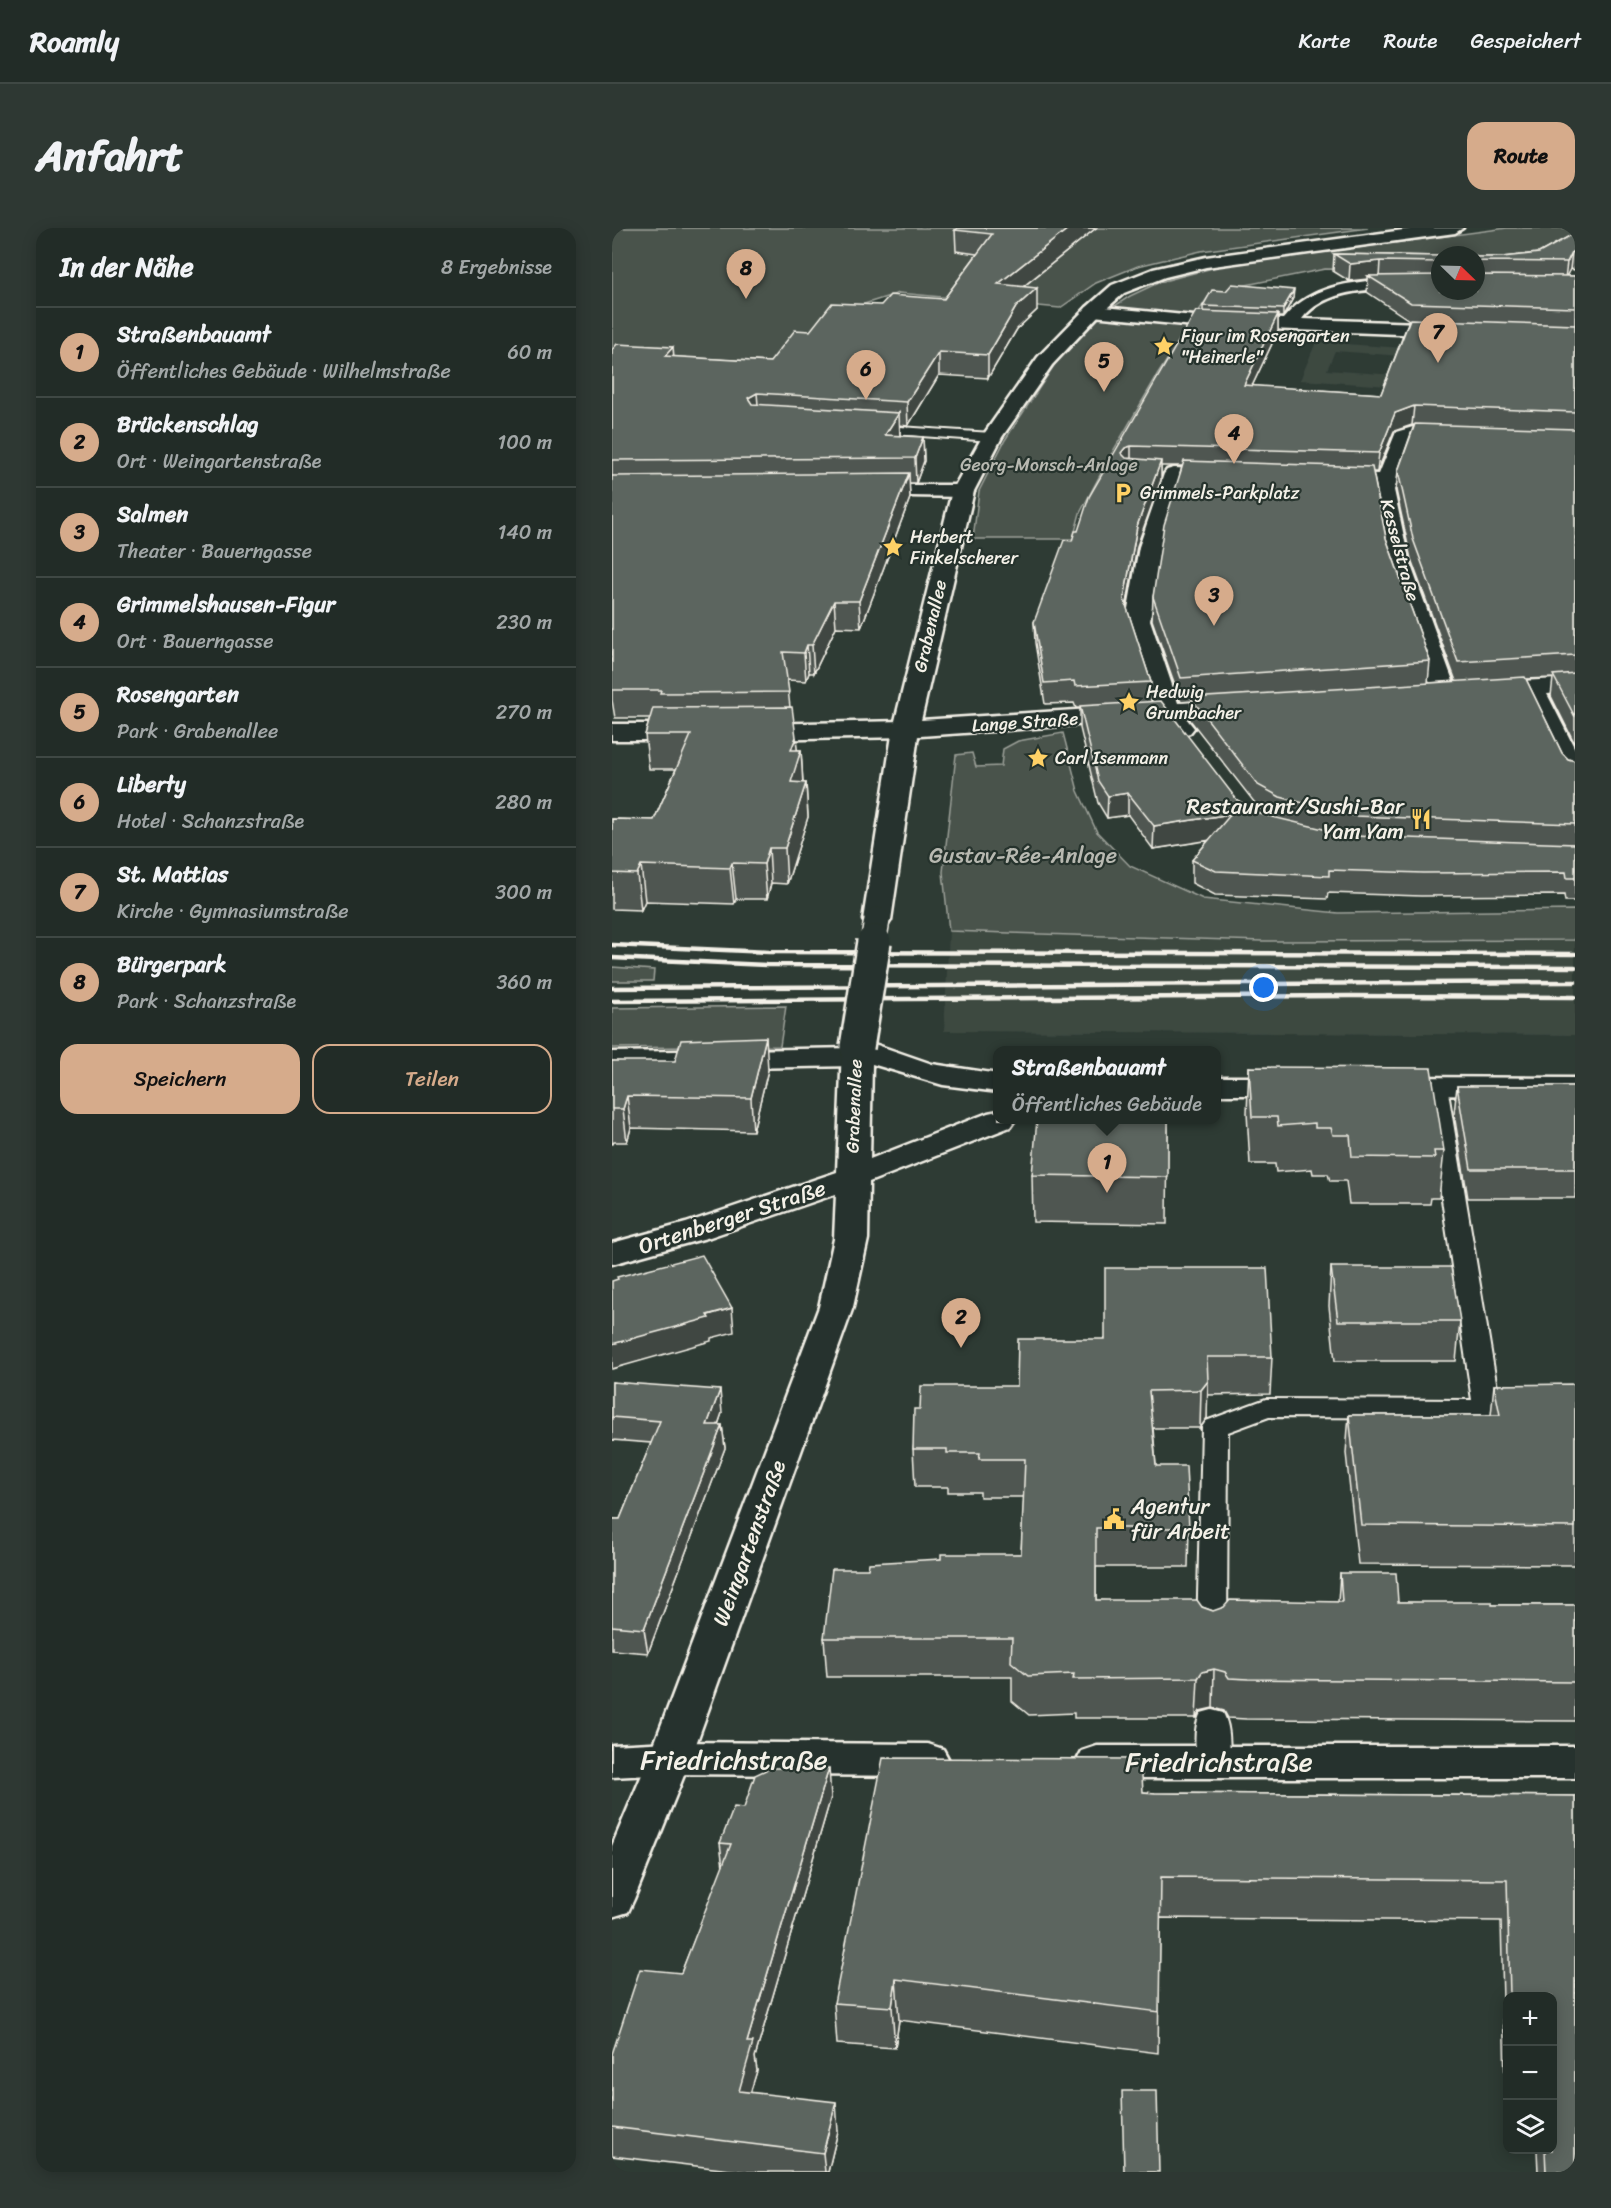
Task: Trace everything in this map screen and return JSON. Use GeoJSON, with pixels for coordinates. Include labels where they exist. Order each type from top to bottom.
{"type":"FeatureCollection","features":[{"type":"Feature","properties":{"kind":"street","name":"Grabenallee"},"geometry":{"type":"LineString","coordinates":[[851,1178],[857,1052],[906,729],[963,491],[992,437],[1046,361],[1094,310],[1118,289],[1159,273],[1206,262],[1455,228]]}},
{"type":"Feature","properties":{"kind":"street"},"geometry":{"type":"LineString","coordinates":[[1288,325],[1295,312],[1325,296],[1361,285],[1431,285]]}},
{"type":"Feature","properties":{"kind":"street"},"geometry":{"type":"LineString","coordinates":[[1094,310],[1177,320],[1467,331]]}},
{"type":"Feature","properties":{"kind":"street","name":"Kesselstraße"},"geometry":{"type":"LineString","coordinates":[[1473,435],[1413,433],[1403,436],[1383,490],[1398,560],[1433,693],[1532,687]]}},
{"type":"Feature","properties":{"kind":"street"},"geometry":{"type":"LineString","coordinates":[[1197,749],[1169,712],[1138,620],[1150,547],[1166,474],[1244,476]]}},
{"type":"Feature","properties":{"kind":"street"},"geometry":{"type":"LineString","coordinates":[[1303,478],[1385,480]]}},
{"type":"Feature","properties":{"kind":"street"},"geometry":{"type":"LineString","coordinates":[[850,491],[963,491]]}},
{"type":"Feature","properties":{"kind":"street"},"geometry":{"type":"LineString","coordinates":[[1574,770],[1532,687],[1575,685]]}},
{"type":"Feature","properties":{"kind":"street","name":"Lange Straße"},"geometry":{"type":"LineString","coordinates":[[612,732],[906,729],[1261,705]]}},
{"type":"Feature","properties":{"kind":"street"},"geometry":{"type":"LineString","coordinates":[[612,1061],[857,1052],[927,1074],[993,1082]]}},
{"type":"Feature","properties":{"kind":"street"},"geometry":{"type":"LineString","coordinates":[[1221,1086],[1320,1086]]}},
{"type":"Feature","properties":{"kind":"street"},"geometry":{"type":"LineString","coordinates":[[1355,1086],[1575,1087]]}},
{"type":"Feature","properties":{"kind":"street","name":"Ortenberger Straße"},"geometry":{"type":"LineString","coordinates":[[612,1254],[698,1230],[851,1178],[993,1121]]}},
{"type":"Feature","properties":{"kind":"street","name":"Weingartenstraße"},"geometry":{"type":"LineString","coordinates":[[612,1899],[670,1758],[836,1307],[851,1239],[851,1178]]}},
{"type":"Feature","properties":{"kind":"street","name":"Friedrichstraße"},"geometry":{"type":"LineString","coordinates":[[612,1761],[670,1758],[967,1761]]}},
{"type":"Feature","properties":{"kind":"street","name":"Friedrichstraße"},"geometry":{"type":"LineString","coordinates":[[1061,1762],[1575,1762]]}},
{"type":"Feature","properties":{"kind":"lane"},"geometry":{"type":"LineString","coordinates":[[851,428],[992,437]]}},
{"type":"Feature","properties":{"kind":"lane"},"geometry":{"type":"LineString","coordinates":[[1436,1086],[1487,1408]]}},
{"type":"Feature","properties":{"kind":"lane"},"geometry":{"type":"LineString","coordinates":[[1212,1637],[1215,1427],[1266,1408],[1556,1409]]}},
{"type":"Feature","properties":{"kind":"lane"},"geometry":{"type":"LineString","coordinates":[[1212,1720],[1213,1763]]}},
{"type":"Feature","properties":{"kind":"shaded area"},"geometry":{"type":"Polygon","coordinates":[[[1316,342],[1404,348],[1401,356],[1335,351],[1327,370],[1437,378],[1434,389],[1300,380],[1316,342]]]}},
{"type":"Feature","properties":{"kind":"shaded area"},"geometry":{"type":"Polygon","coordinates":[[[949,931],[1262,941],[1575,940],[1575,1035],[944,1031],[949,931]]]}},
{"type":"Feature","properties":{"kind":"green space"},"geometry":{"type":"Polygon","coordinates":[[[612,228],[1368,228],[1201,251],[1138,266],[1096,283],[1060,308],[899,293],[858,306],[769,368],[612,360],[612,228]]]}},
{"type":"Feature","properties":{"kind":"green space","name":"Georg-Monsch-Anlage"},"geometry":{"type":"Polygon","coordinates":[[[1507,228],[1575,228],[1575,246],[1485,268],[1485,246],[1431,246],[1431,270],[1325,269],[1241,286],[1208,297],[1158,374],[1109,458],[1080,513],[1073,539],[973,539],[979,491],[1005,440],[1055,364],[1104,313],[1130,296],[1160,282],[1220,266],[1507,228]]]}},
{"type":"Feature","properties":{"kind":"green space","name":"Gustav-Rée-Anlage"},"geometry":{"type":"Polygon","coordinates":[[[1063,733],[1078,791],[1097,832],[1130,866],[1203,899],[1338,913],[1575,910],[1575,940],[1262,941],[949,931],[943,872],[956,755],[972,753],[976,767],[1001,766],[1003,749],[1018,741],[1063,733]]]}},
{"type":"Feature","properties":{"kind":"green space"},"geometry":{"type":"Polygon","coordinates":[[[612,967],[654,970],[653,981],[612,981],[612,967]]]}},
{"type":"Feature","properties":{"kind":"green space"},"geometry":{"type":"Polygon","coordinates":[[[786,1006],[780,1046],[612,1048],[612,1008],[786,1006]]]}},
{"type":"Feature","properties":{"kind":"building"},"geometry":{"type":"Polygon","coordinates":[[[958,228],[1069,228],[998,284],[1037,288],[1016,307],[988,355],[939,352],[907,402],[757,393],[748,398],[752,404],[899,413],[885,435],[923,437],[915,458],[612,460],[612,350],[617,344],[673,347],[665,356],[770,362],[795,330],[810,331],[832,303],[881,305],[890,295],[944,299],[992,234],[955,230],[958,228]]]}},
{"type":"Feature","properties":{"kind":"building"},"geometry":{"type":"Polygon","coordinates":[[[1575,233],[1575,253],[1572,252],[1567,262],[1485,261],[1485,257],[1539,253],[1575,233]]]}},
{"type":"Feature","properties":{"kind":"building"},"geometry":{"type":"Polygon","coordinates":[[[1334,254],[1431,256],[1431,262],[1380,261],[1350,264],[1334,254]]]}},
{"type":"Feature","properties":{"kind":"building"},"geometry":{"type":"Polygon","coordinates":[[[1431,275],[1431,300],[1485,300],[1485,275],[1575,276],[1575,308],[1411,303],[1368,276],[1431,275]]]}},
{"type":"Feature","properties":{"kind":"building"},"geometry":{"type":"Polygon","coordinates":[[[1232,284],[1294,290],[1283,309],[1203,306],[1212,290],[1226,291],[1232,284]]]}},
{"type":"Feature","properties":{"kind":"building"},"geometry":{"type":"Polygon","coordinates":[[[1196,311],[1278,314],[1244,385],[1381,394],[1410,319],[1575,325],[1575,412],[1414,406],[1395,413],[1379,453],[1131,446],[1125,448],[1121,453],[1126,458],[1161,461],[1137,526],[1124,599],[1151,682],[1075,686],[1074,681],[1044,683],[1034,622],[1064,540],[1072,541],[1075,531],[1078,531],[1089,497],[1196,311]]]}},
{"type":"Feature","properties":{"kind":"building"},"geometry":{"type":"Polygon","coordinates":[[[1415,424],[1575,429],[1575,655],[1458,662],[1413,539],[1398,471],[1415,424]]]}},
{"type":"Feature","properties":{"kind":"building"},"geometry":{"type":"Polygon","coordinates":[[[1184,461],[1372,467],[1386,538],[1430,661],[1181,678],[1153,597],[1164,525],[1184,461]]]}},
{"type":"Feature","properties":{"kind":"building"},"geometry":{"type":"Polygon","coordinates":[[[909,473],[859,601],[834,601],[812,645],[807,645],[804,653],[783,652],[789,692],[660,693],[661,690],[612,690],[612,476],[909,473]]]}},
{"type":"Feature","properties":{"kind":"building"},"geometry":{"type":"Polygon","coordinates":[[[1575,673],[1575,717],[1553,675],[1575,673]]]}},
{"type":"Feature","properties":{"kind":"building"},"geometry":{"type":"Polygon","coordinates":[[[1525,677],[1562,753],[1568,759],[1575,761],[1575,824],[1354,816],[1280,797],[1258,785],[1191,698],[1525,677]]]}},
{"type":"Feature","properties":{"kind":"building"},"geometry":{"type":"Polygon","coordinates":[[[1161,701],[1237,800],[1260,814],[1353,836],[1575,844],[1575,878],[1567,878],[1566,872],[1423,873],[1329,870],[1329,876],[1216,871],[1192,860],[1231,814],[1154,826],[1128,793],[1108,796],[1098,781],[1080,706],[1161,701]]]}},
{"type":"Feature","properties":{"kind":"building"},"geometry":{"type":"Polygon","coordinates":[[[792,707],[796,737],[791,750],[801,750],[791,782],[806,783],[785,848],[769,848],[764,864],[732,863],[730,868],[641,865],[637,874],[612,873],[612,819],[654,820],[691,735],[645,735],[653,708],[792,707]]]}},
{"type":"Feature","properties":{"kind":"building"},"geometry":{"type":"Polygon","coordinates":[[[766,1037],[751,1098],[627,1096],[623,1109],[612,1109],[612,1061],[675,1061],[681,1040],[766,1037]]]}},
{"type":"Feature","properties":{"kind":"building"},"geometry":{"type":"Polygon","coordinates":[[[1249,1067],[1431,1068],[1444,1151],[1434,1151],[1435,1158],[1352,1157],[1350,1135],[1333,1135],[1331,1128],[1315,1128],[1315,1123],[1278,1126],[1277,1117],[1252,1117],[1249,1067]]]}},
{"type":"Feature","properties":{"kind":"building"},"geometry":{"type":"Polygon","coordinates":[[[1457,1086],[1575,1086],[1575,1169],[1471,1169],[1457,1086]]]}},
{"type":"Feature","properties":{"kind":"building"},"geometry":{"type":"Polygon","coordinates":[[[1037,1124],[1168,1124],[1168,1177],[1032,1175],[1037,1124]]]}},
{"type":"Feature","properties":{"kind":"building"},"geometry":{"type":"Polygon","coordinates":[[[702,1255],[732,1308],[707,1315],[709,1318],[612,1344],[612,1281],[618,1279],[617,1277],[702,1255]]]}},
{"type":"Feature","properties":{"kind":"building"},"geometry":{"type":"Polygon","coordinates":[[[1331,1267],[1451,1267],[1460,1321],[1338,1321],[1331,1267]]]}},
{"type":"Feature","properties":{"kind":"building"},"geometry":{"type":"Polygon","coordinates":[[[1105,1268],[1267,1268],[1272,1357],[1207,1357],[1208,1381],[1201,1390],[1149,1391],[1156,1466],[1186,1466],[1189,1528],[1096,1528],[1096,1600],[1197,1600],[1202,1607],[1213,1611],[1224,1607],[1230,1600],[1342,1602],[1340,1573],[1396,1573],[1398,1602],[1575,1605],[1575,1682],[1248,1679],[1229,1678],[1225,1672],[1214,1669],[1202,1672],[1198,1678],[1073,1679],[1074,1674],[1028,1676],[1011,1662],[1012,1638],[824,1638],[832,1569],[868,1569],[869,1563],[941,1559],[941,1554],[1021,1554],[1025,1459],[979,1459],[980,1453],[947,1453],[947,1449],[913,1449],[914,1409],[920,1409],[921,1386],[1017,1386],[1018,1339],[1105,1339],[1105,1268]]]}},
{"type":"Feature","properties":{"kind":"building"},"geometry":{"type":"Polygon","coordinates":[[[612,1382],[720,1390],[707,1425],[722,1425],[644,1629],[612,1626],[612,1519],[620,1519],[660,1421],[612,1417],[612,1382]]]}},
{"type":"Feature","properties":{"kind":"building"},"geometry":{"type":"Polygon","coordinates":[[[1575,1384],[1575,1527],[1361,1525],[1349,1415],[1500,1415],[1494,1385],[1575,1384]]]}},
{"type":"Feature","properties":{"kind":"building"},"geometry":{"type":"Polygon","coordinates":[[[883,1758],[1141,1759],[1143,1792],[1155,1793],[1575,1796],[1575,2172],[1546,2172],[1545,2154],[1557,2154],[1557,1992],[1510,1992],[1507,1880],[1161,1877],[1159,2012],[896,1979],[892,2007],[834,2003],[883,1758]]]}},
{"type":"Feature","properties":{"kind":"building"},"geometry":{"type":"Polygon","coordinates":[[[770,1768],[829,1768],[747,2042],[753,2042],[739,2091],[836,2102],[823,2153],[612,2127],[612,2054],[640,1969],[681,1973],[731,1844],[720,1843],[734,1807],[744,1808],[755,1775],[770,1768]]]}},
{"type":"Feature","properties":{"kind":"building"},"geometry":{"type":"Polygon","coordinates":[[[1122,2091],[1157,2091],[1159,2172],[1124,2172],[1122,2091]]]}},
{"type":"Feature","properties":{"kind":"railway"},"geometry":{"type":"LineString","coordinates":[[612,945],[769,952],[1575,954]]}},
{"type":"Feature","properties":{"kind":"railway"},"geometry":{"type":"LineString","coordinates":[[612,958],[766,965],[1575,967]]}},
{"type":"Feature","properties":{"kind":"railway"},"geometry":{"type":"LineString","coordinates":[[612,988],[1575,982]]}},
{"type":"Feature","properties":{"kind":"railway"},"geometry":{"type":"LineString","coordinates":[[612,1001],[1350,996],[1575,997]]}},
{"type":"Feature","properties":{"kind":"place","name":"Bürgerpark"},"geometry":{"type":"Point","coordinates":[746,299]}},
{"type":"Feature","properties":{"kind":"place","name":"Figur im Rosengarten \"Heinerle\""},"geometry":{"type":"Point","coordinates":[1164,346]}},
{"type":"Feature","properties":{"kind":"place","name":"St. Mattias"},"geometry":{"type":"Point","coordinates":[1438,363]}},
{"type":"Feature","properties":{"kind":"place","name":"Rosengarten"},"geometry":{"type":"Point","coordinates":[1104,392]}},
{"type":"Feature","properties":{"kind":"place","name":"Liberty"},"geometry":{"type":"Point","coordinates":[866,400]}},
{"type":"Feature","properties":{"kind":"place","name":"Grimmelshausen-Figur"},"geometry":{"type":"Point","coordinates":[1234,464]}},
{"type":"Feature","properties":{"kind":"place","name":"Grimmels-Parkplatz"},"geometry":{"type":"Point","coordinates":[1123,493]}},
{"type":"Feature","properties":{"kind":"place","name":"Herbert Finkelscherer"},"geometry":{"type":"Point","coordinates":[893,547]}},
{"type":"Feature","properties":{"kind":"place","name":"Salmen"},"geometry":{"type":"Point","coordinates":[1214,626]}},
{"type":"Feature","properties":{"kind":"place","name":"Hedwig Grumbacher"},"geometry":{"type":"Point","coordinates":[1129,702]}},
{"type":"Feature","properties":{"kind":"place","name":"Carl Isenmann"},"geometry":{"type":"Point","coordinates":[1038,758]}},
{"type":"Feature","properties":{"kind":"place","name":"Restaurant/Sushi-Bar Yam Yam"},"geometry":{"type":"Point","coordinates":[1421,819]}},
{"type":"Feature","properties":{"kind":"place","name":"Straßenbauamt"},"geometry":{"type":"Point","coordinates":[1107,1193]}},
{"type":"Feature","properties":{"kind":"place","name":"Brückenschlag"},"geometry":{"type":"Point","coordinates":[961,1348]}},
{"type":"Feature","properties":{"kind":"place","name":"Agentur für Arbeit"},"geometry":{"type":"Point","coordinates":[1114,1519]}}]}
